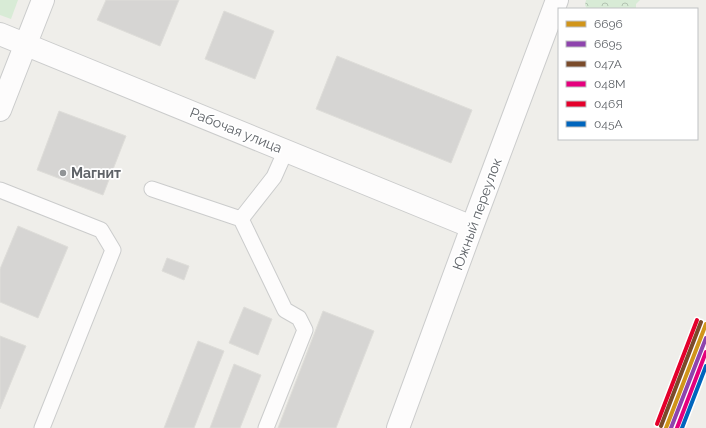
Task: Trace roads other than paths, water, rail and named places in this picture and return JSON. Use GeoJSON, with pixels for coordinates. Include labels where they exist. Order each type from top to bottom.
{"type":"FeatureCollection","features":[{"type":"Feature","properties":{"kind":"street"},"geometry":{"type":"LineString","coordinates":[[0,110],[43,0]]}},
{"type":"Feature","properties":{"kind":"street","name":"Южный переулок"},"geometry":{"type":"LineString","coordinates":[[398,428],[557,0]]}},
{"type":"Feature","properties":{"kind":"street","name":"Рабочая улица"},"geometry":{"type":"LineString","coordinates":[[0,34],[472,227]]}},
{"type":"Feature","properties":{"kind":"lane"},"geometry":{"type":"LineString","coordinates":[[241,219],[274,177],[286,150]]}},
{"type":"Feature","properties":{"kind":"lane"},"geometry":{"type":"LineString","coordinates":[[152,189],[241,219],[285,310],[299,318],[305,330],[266,428]]}},
{"type":"Feature","properties":{"kind":"lane"},"geometry":{"type":"LineString","coordinates":[[0,190],[101,230],[113,250],[42,428]]}},
{"type":"Feature","properties":{"kind":"place","name":"Магнит"},"geometry":{"type":"Point","coordinates":[63,173]}}]}
